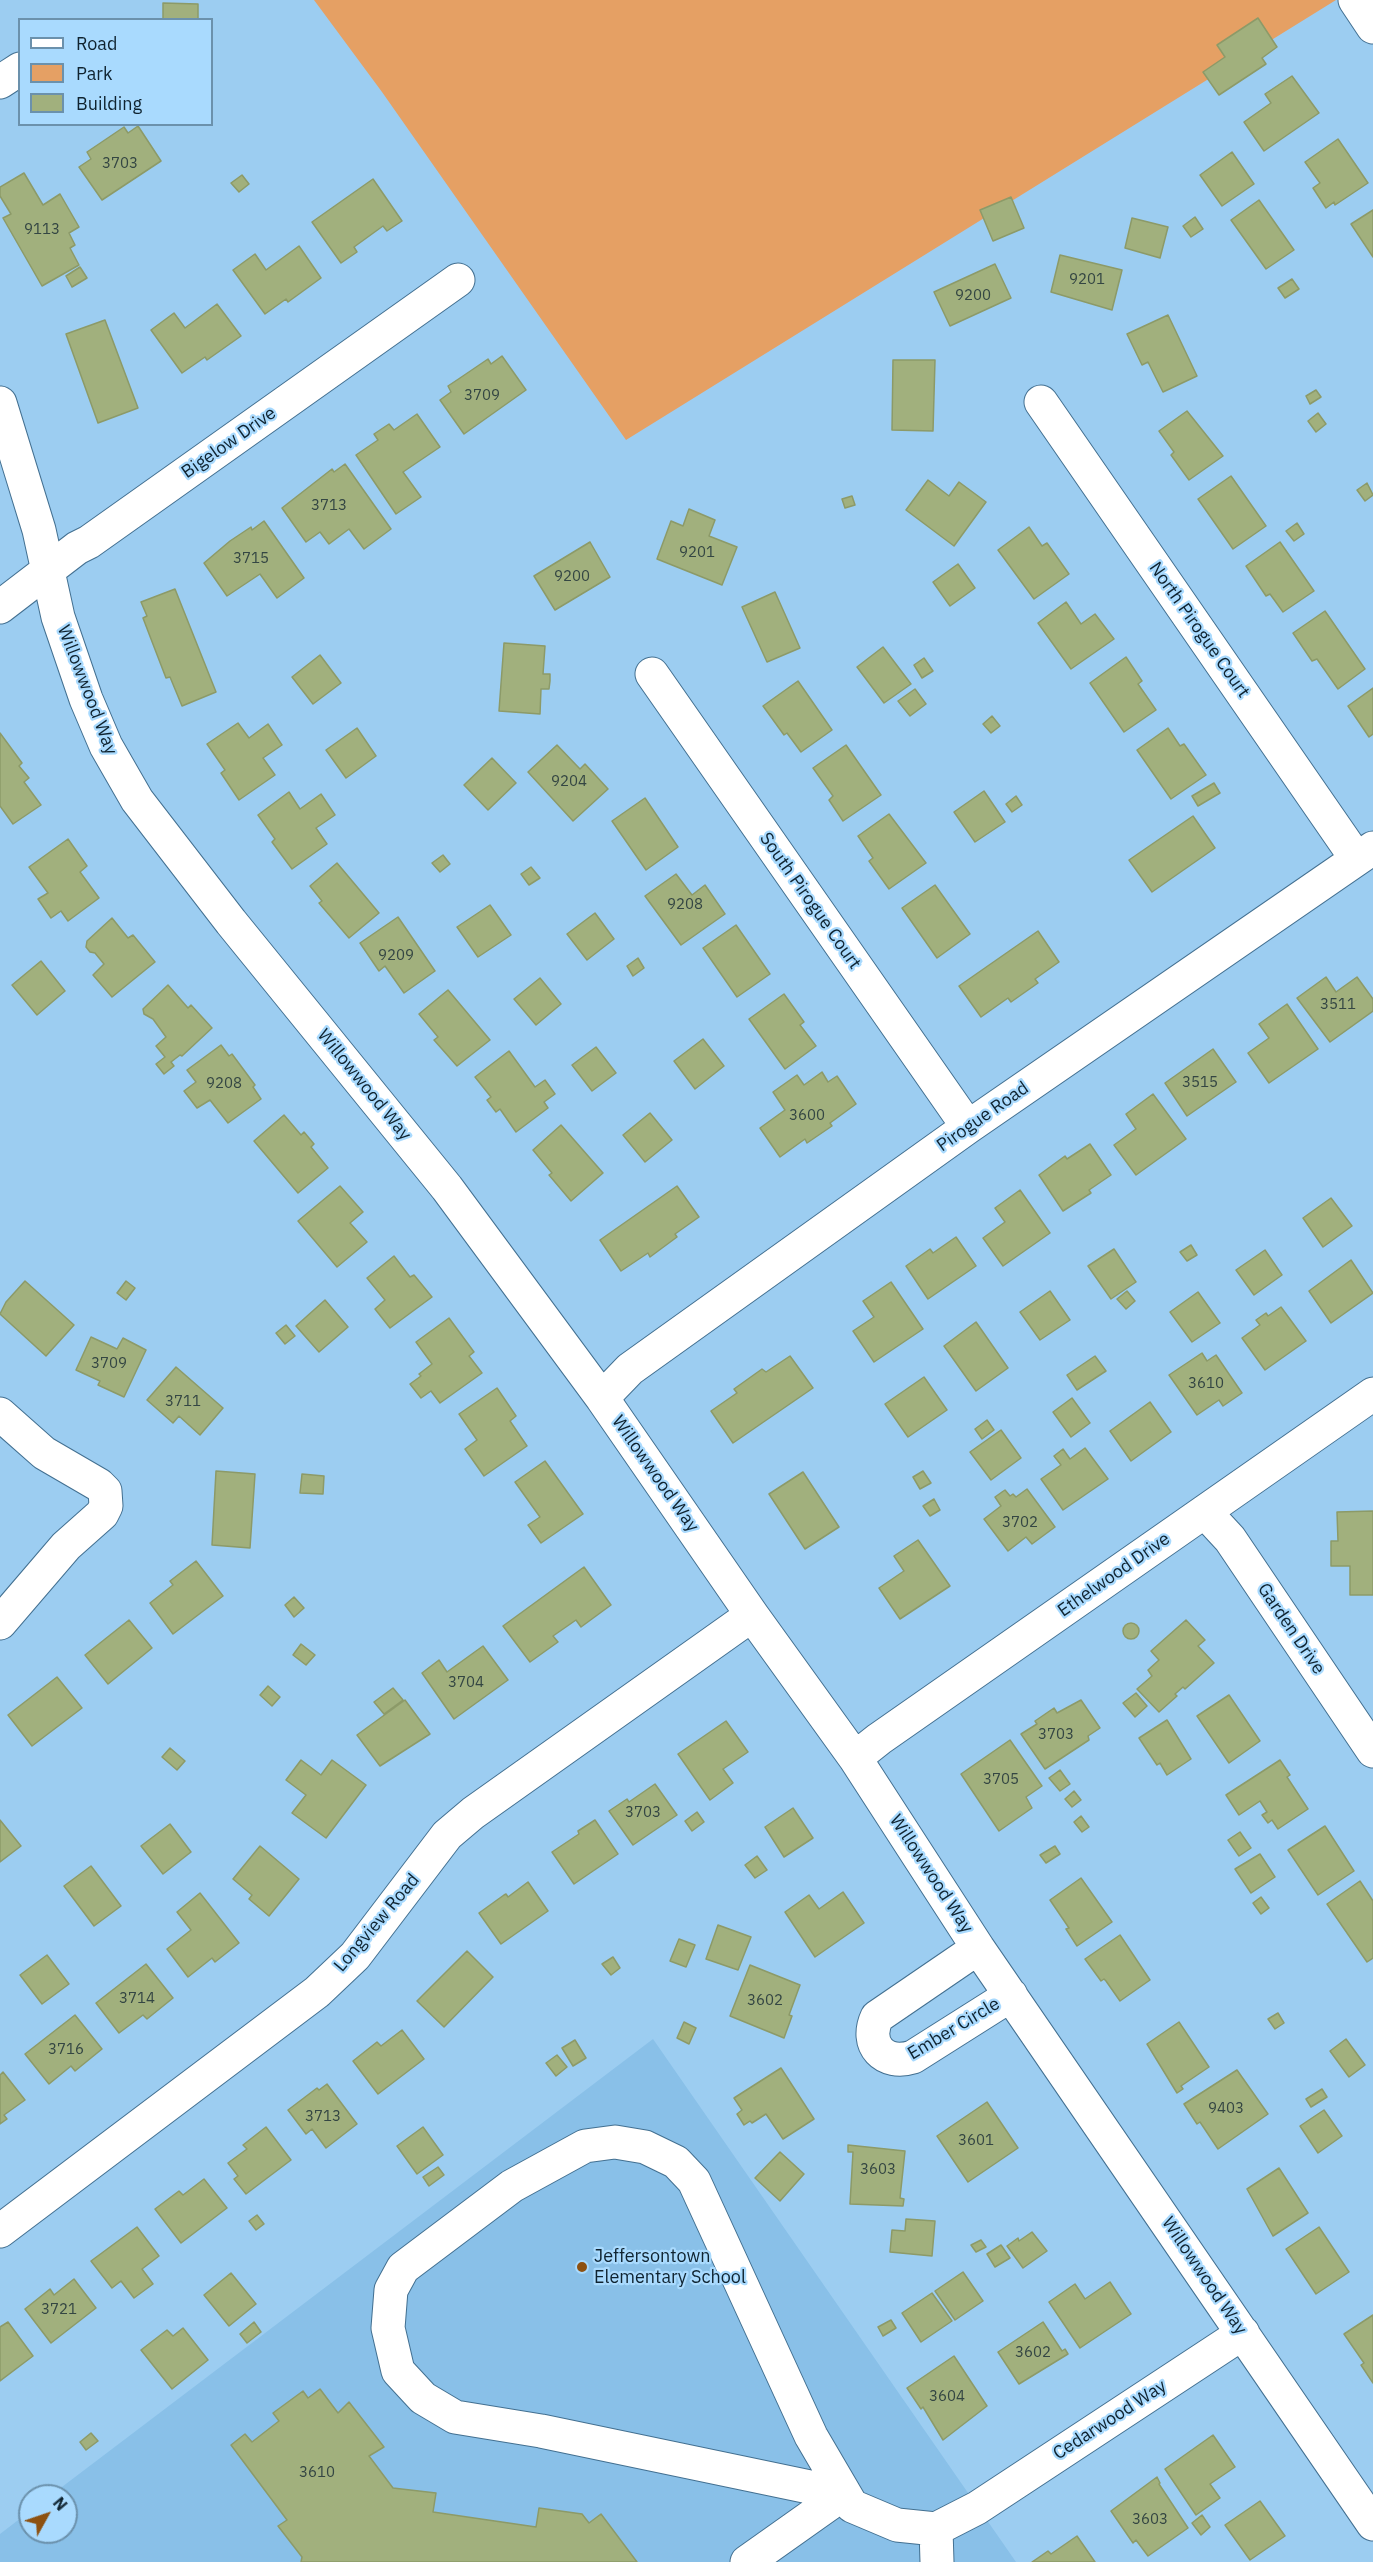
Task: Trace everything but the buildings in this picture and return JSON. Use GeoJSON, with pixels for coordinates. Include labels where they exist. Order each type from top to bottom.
{"type":"FeatureCollection","features":[{"type":"Feature","properties":{"kind":"street"},"geometry":{"type":"LineString","coordinates":[[1355,0],[1373,27]]}},
{"type":"Feature","properties":{"kind":"street"},"geometry":{"type":"LineString","coordinates":[[0,82],[18,70]]}},
{"type":"Feature","properties":{"kind":"street","name":"Bigelow Drive"},"geometry":{"type":"LineString","coordinates":[[0,607],[458,280]]}},
{"type":"Feature","properties":{"kind":"street","name":"North Pirogue Court"},"geometry":{"type":"LineString","coordinates":[[1041,402],[1365,853]]}},
{"type":"Feature","properties":{"kind":"street","name":"Willowwood Way"},"geometry":{"type":"LineString","coordinates":[[0,403],[39,530],[58,617],[86,699],[106,746],[137,800],[231,922],[447,1188],[602,1398],[752,1615],[855,1758],[978,1948],[1373,2524]]}},
{"type":"Feature","properties":{"kind":"street","name":"South Pirogue Court"},"geometry":{"type":"LineString","coordinates":[[652,674],[968,1127]]}},
{"type":"Feature","properties":{"kind":"street","name":"Pirogue Road"},"geometry":{"type":"LineString","coordinates":[[602,1398],[630,1369],[968,1127],[1365,853]]}},
{"type":"Feature","properties":{"kind":"street","name":"Ethelwood Drive"},"geometry":{"type":"LineString","coordinates":[[855,1758],[1373,1394]]}},
{"type":"Feature","properties":{"kind":"street"},"geometry":{"type":"LineString","coordinates":[[0,1414],[44,1453],[99,1485],[105,1491],[106,1506],[102,1514],[66,1546],[0,1623]]}},
{"type":"Feature","properties":{"kind":"street","name":"Garden Drive"},"geometry":{"type":"LineString","coordinates":[[1205,1512],[1230,1539],[1373,1751]]}},
{"type":"Feature","properties":{"kind":"street","name":"Longview Road"},"geometry":{"type":"LineString","coordinates":[[0,2231],[317,1992],[355,1956],[447,1836],[473,1813],[752,1615]]}},
{"type":"Feature","properties":{"kind":"street","name":"Ember Circle"},"geometry":{"type":"LineString","coordinates":[[978,1948],[877,2017],[872,2034],[879,2051],[895,2060],[913,2057],[1011,1995]]}},
{"type":"Feature","properties":{"kind":"street"},"geometry":{"type":"LineString","coordinates":[[843,2494],[541,2431],[455,2417],[423,2398],[398,2370],[388,2328],[391,2290],[403,2268],[522,2180],[585,2146],[615,2142],[645,2147],[676,2162],[694,2181],[811,2436],[843,2494],[852,2506],[897,2525],[936,2529],[936,2562]]}},
{"type":"Feature","properties":{"kind":"street","name":"Cedarwood Way"},"geometry":{"type":"LineString","coordinates":[[936,2529],[977,2508],[1243,2333]]}},
{"type":"Feature","properties":{"kind":"street"},"geometry":{"type":"LineString","coordinates":[[747,2562],[843,2494]]}},
{"type":"Feature","properties":{"kind":"shaded area","name":"Jeffersontown Elementary School"},"geometry":{"type":"Polygon","coordinates":[[[653,2039],[1016,2562],[0,2562],[0,2534],[18,2520],[18,2544],[78,2544],[78,2484],[66,2484],[653,2039]]]}},
{"type":"Feature","properties":{"kind":"green space"},"geometry":{"type":"Polygon","coordinates":[[[314,0],[1336,0],[626,440],[382,92],[314,0]]]}},
{"type":"Feature","properties":{"kind":"place","name":"Jeffersontown Elementary School"},"geometry":{"type":"Point","coordinates":[582,2267]}}]}
